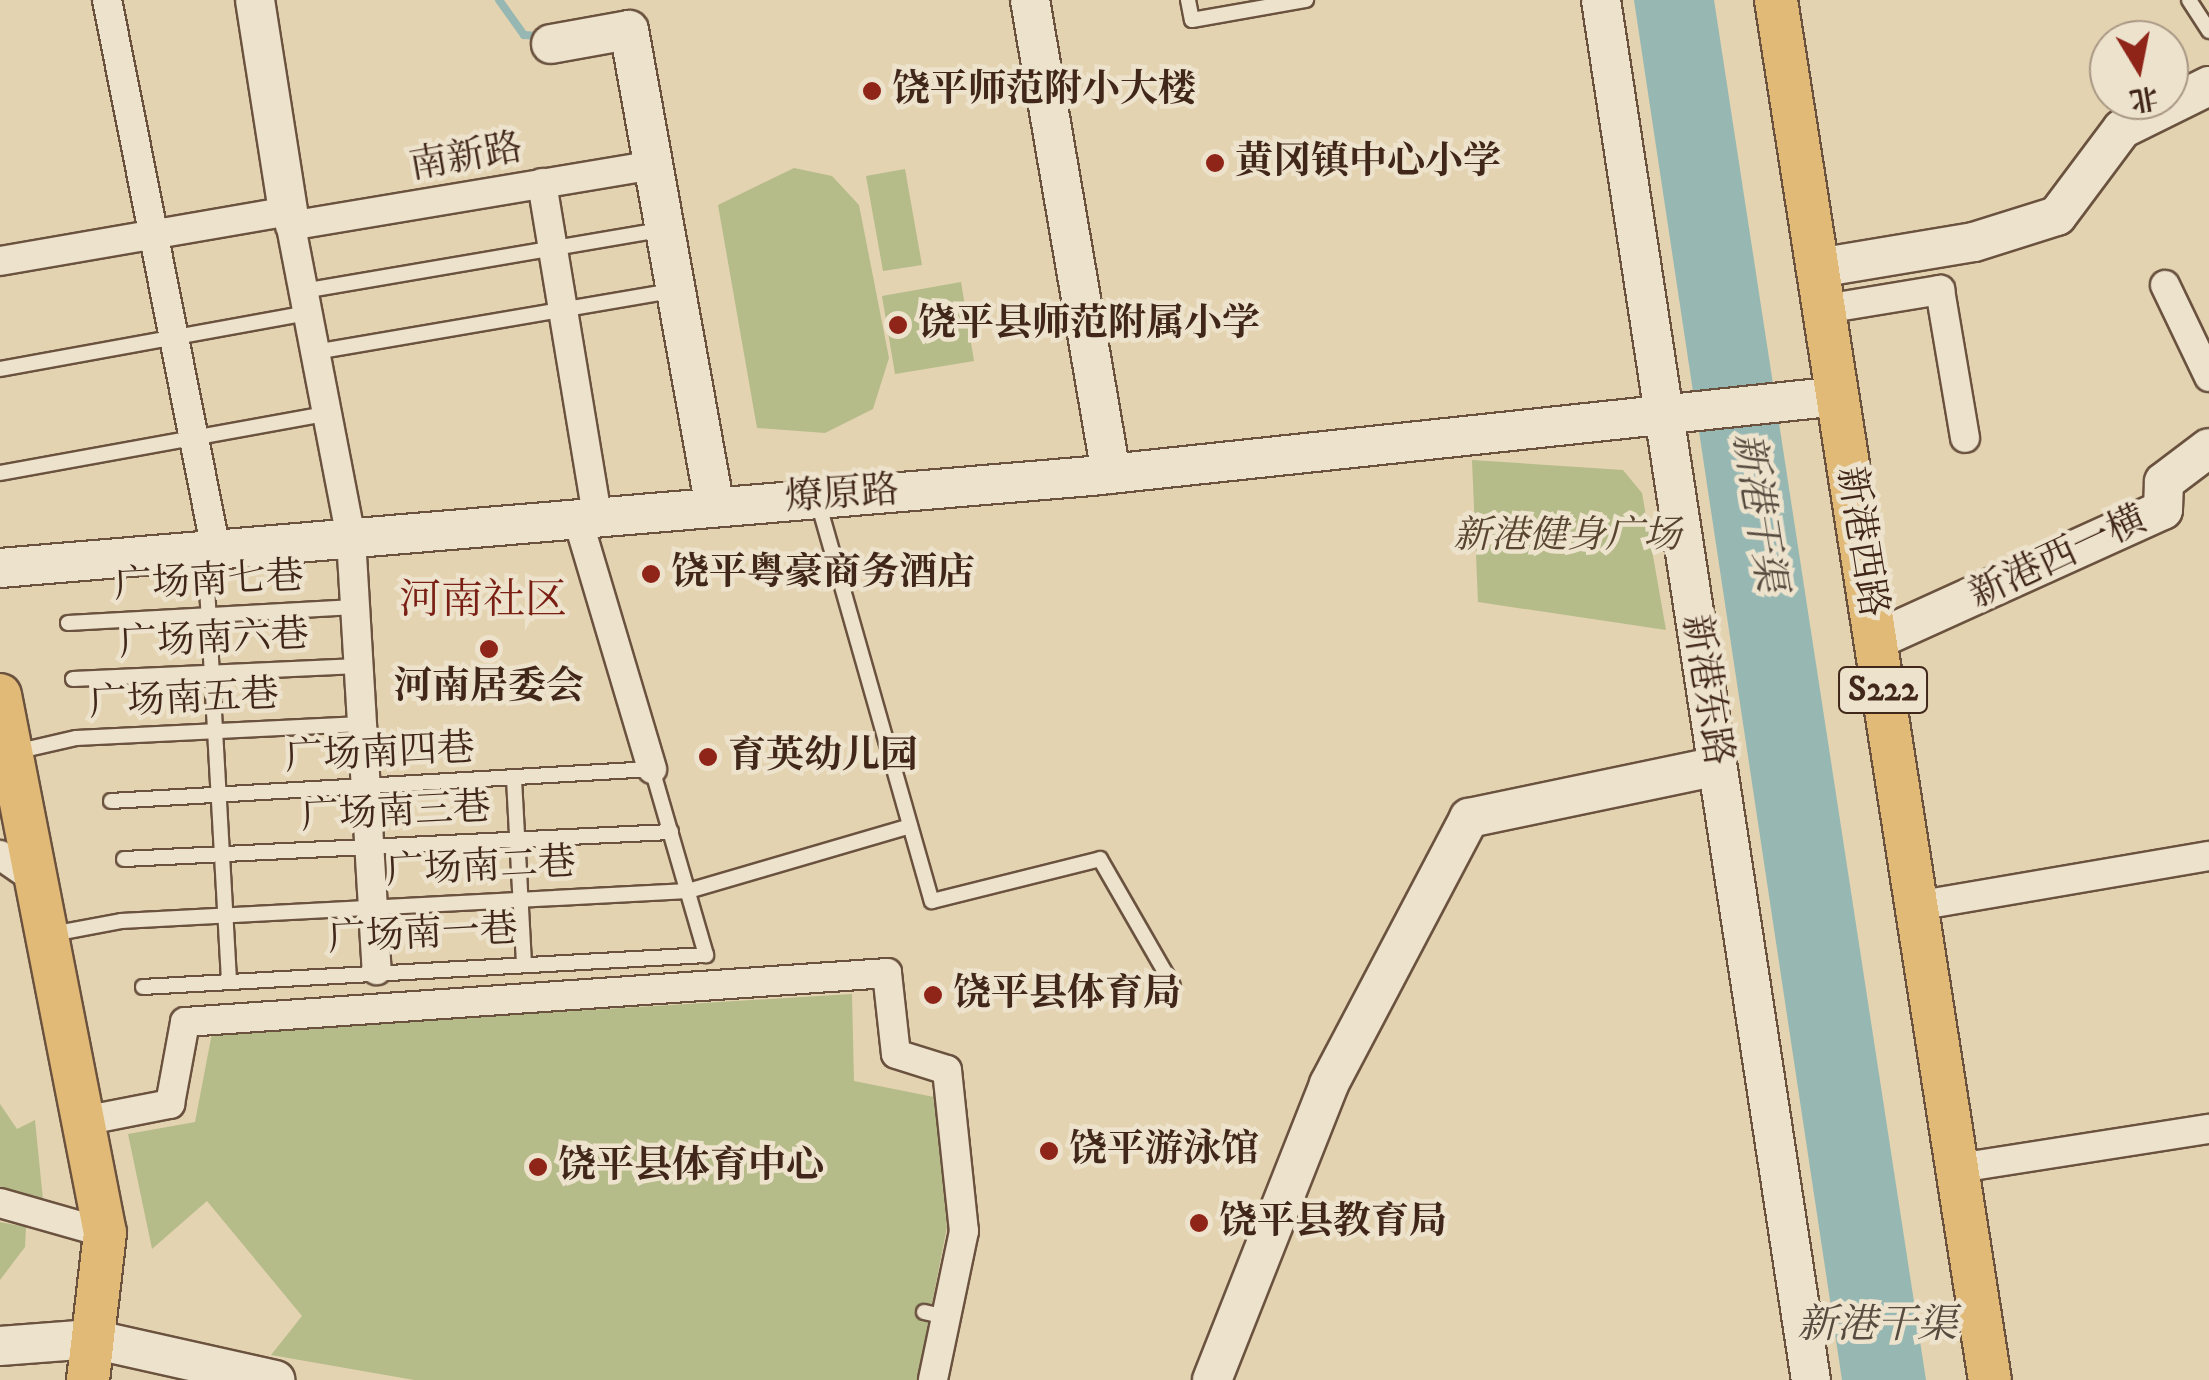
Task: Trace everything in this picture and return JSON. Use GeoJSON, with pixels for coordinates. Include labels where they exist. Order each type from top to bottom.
{"type":"FeatureCollection","features":[{"type":"Feature","properties":{"kind":"main road"},"geometry":{"type":"LineString","coordinates":[[256,0],[289,218]]}},
{"type":"Feature","properties":{"kind":"main road"},"geometry":{"type":"LineString","coordinates":[[1030,0],[1111,474]]}},
{"type":"Feature","properties":{"kind":"main road","name":"新港东路"},"geometry":{"type":"LineString","coordinates":[[1602,0],[1674,420],[1717,766],[1810,1380]]}},
{"type":"Feature","properties":{"kind":"main road","name":"新港西路"},"geometry":{"type":"LineString","coordinates":[[1776,0],[1990,1380]]}},
{"type":"Feature","properties":{"kind":"main road"},"geometry":{"type":"LineString","coordinates":[[551,44],[629,30],[714,504]]}},
{"type":"Feature","properties":{"kind":"main road"},"geometry":{"type":"LineString","coordinates":[[1821,288],[2057,216],[2122,129],[2209,86]]}},
{"type":"Feature","properties":{"kind":"main road","name":"燎原路"},"geometry":{"type":"LineString","coordinates":[[0,568],[210,546],[351,538],[714,504],[1111,474],[1674,420],[1838,396]]}},
{"type":"Feature","properties":{"kind":"main road","name":"新港西一横"},"geometry":{"type":"LineString","coordinates":[[1876,640],[2163,510],[2164,482],[2209,448]]}},
{"type":"Feature","properties":{"kind":"main road"},"geometry":{"type":"LineString","coordinates":[[0,694],[105,1233],[90,1360],[63,1380]]}},
{"type":"Feature","properties":{"kind":"main road"},"geometry":{"type":"LineString","coordinates":[[1212,1380],[1329,1084],[1469,818],[1535,797],[1717,766]]}},
{"type":"Feature","properties":{"kind":"main road"},"geometry":{"type":"LineString","coordinates":[[0,1346],[275,1380]]}},
{"type":"Feature","properties":{"kind":"street"},"geometry":{"type":"LineString","coordinates":[[106,0],[194,438],[210,546]]}},
{"type":"Feature","properties":{"kind":"street","name":"南新路"},"geometry":{"type":"LineString","coordinates":[[0,261],[154,233],[289,218],[654,165]]}},
{"type":"Feature","properties":{"kind":"street"},"geometry":{"type":"LineString","coordinates":[[542,183],[564,309],[587,516],[652,769]]}},
{"type":"Feature","properties":{"kind":"street"},"geometry":{"type":"LineString","coordinates":[[289,218],[351,538],[377,970]]}},
{"type":"Feature","properties":{"kind":"street"},"geometry":{"type":"LineString","coordinates":[[2164,285],[2209,378]]}},
{"type":"Feature","properties":{"kind":"street"},"geometry":{"type":"LineString","coordinates":[[1821,288],[1940,290],[1965,438]]}},
{"type":"Feature","properties":{"kind":"street"},"geometry":{"type":"LineString","coordinates":[[0,855],[36,880]]}},
{"type":"Feature","properties":{"kind":"street"},"geometry":{"type":"LineString","coordinates":[[1916,906],[2209,856]]}},
{"type":"Feature","properties":{"kind":"street"},"geometry":{"type":"LineString","coordinates":[[82,1120],[170,1104],[185,1022],[887,973],[896,1054],[947,1070],[964,1232],[935,1314],[934,1380]]}},
{"type":"Feature","properties":{"kind":"street"},"geometry":{"type":"LineString","coordinates":[[1958,1168],[2209,1129]]}},
{"type":"Feature","properties":{"kind":"street"},"geometry":{"type":"LineString","coordinates":[[0,1203],[105,1233]]}},
{"type":"Feature","properties":{"kind":"lane"},"geometry":{"type":"LineString","coordinates":[[1188,0],[1192,20],[1306,0]]}},
{"type":"Feature","properties":{"kind":"lane"},"geometry":{"type":"LineString","coordinates":[[2190,0],[2208,26]]}},
{"type":"Feature","properties":{"kind":"lane"},"geometry":{"type":"LineString","coordinates":[[0,369],[174,338],[305,302],[553,248],[666,229]]}},
{"type":"Feature","properties":{"kind":"lane"},"geometry":{"type":"LineString","coordinates":[[315,352],[677,290]]}},
{"type":"Feature","properties":{"kind":"lane"},"geometry":{"type":"LineString","coordinates":[[0,473],[326,414]]}},
{"type":"Feature","properties":{"kind":"lane"},"geometry":{"type":"LineString","coordinates":[[817,497],[932,901],[1100,858],[1173,986]]}},
{"type":"Feature","properties":{"kind":"lane"},"geometry":{"type":"LineString","coordinates":[[210,546],[208,614],[229,978]]}},
{"type":"Feature","properties":{"kind":"lane","name":"广场南七巷"},"geometry":{"type":"LineString","coordinates":[[68,623],[355,607]]}},
{"type":"Feature","properties":{"kind":"lane","name":"广场南六巷"},"geometry":{"type":"LineString","coordinates":[[73,679],[359,666]]}},
{"type":"Feature","properties":{"kind":"lane","name":"广场南五巷"},"geometry":{"type":"LineString","coordinates":[[12,752],[76,738],[362,724]]}},
{"type":"Feature","properties":{"kind":"lane"},"geometry":{"type":"LineString","coordinates":[[652,769],[688,891]]}},
{"type":"Feature","properties":{"kind":"lane","name":"广场南四巷"},"geometry":{"type":"LineString","coordinates":[[111,801],[652,769]]}},
{"type":"Feature","properties":{"kind":"lane"},"geometry":{"type":"LineString","coordinates":[[514,779],[524,962]]}},
{"type":"Feature","properties":{"kind":"lane","name":"广场南二巷"},"geometry":{"type":"LineString","coordinates":[[47,935],[226,915],[688,891],[910,826]]}},
{"type":"Feature","properties":{"kind":"lane","name":"广场南三巷"},"geometry":{"type":"LineString","coordinates":[[124,859],[671,832]]}},
{"type":"Feature","properties":{"kind":"lane","name":"广场南一巷"},"geometry":{"type":"LineString","coordinates":[[144,987],[229,978],[706,955],[688,891]]}},
{"type":"Feature","properties":{"kind":"green space"},"geometry":{"type":"Polygon","coordinates":[[[794,168],[832,176],[859,205],[889,358],[873,409],[825,433],[757,428],[718,205],[794,168]]]}},
{"type":"Feature","properties":{"kind":"green space"},"geometry":{"type":"Polygon","coordinates":[[[905,169],[922,265],[883,271],[866,176],[905,169]]]}},
{"type":"Feature","properties":{"kind":"green space"},"geometry":{"type":"Polygon","coordinates":[[[961,282],[974,361],[895,374],[882,296],[961,282]]]}},
{"type":"Feature","properties":{"kind":"green space","name":"新港健身广场"},"geometry":{"type":"Polygon","coordinates":[[[1472,460],[1623,470],[1642,493],[1666,630],[1478,602],[1472,460]]]}},
{"type":"Feature","properties":{"kind":"green space","name":"饶平县体育中心"},"geometry":{"type":"Polygon","coordinates":[[[852,994],[854,1081],[934,1097],[947,1227],[917,1380],[414,1380],[271,1355],[302,1316],[207,1201],[152,1249],[128,1134],[195,1122],[212,1033],[852,994]]]}},
{"type":"Feature","properties":{"kind":"green space"},"geometry":{"type":"Polygon","coordinates":[[[0,1104],[17,1129],[35,1120],[43,1200],[0,1194],[0,1104]]]}},
{"type":"Feature","properties":{"kind":"green space"},"geometry":{"type":"Polygon","coordinates":[[[0,1222],[26,1227],[25,1247],[0,1280],[0,1222]]]}},
{"type":"Feature","properties":{"kind":"water","name":"新港干渠"},"geometry":{"type":"Polygon","coordinates":[[[1634,0],[1714,0],[1926,1380],[1842,1380],[1634,0]]]}},
{"type":"Feature","properties":{"kind":"waterway"},"geometry":{"type":"LineString","coordinates":[[499,0],[524,35],[538,36]]}},
{"type":"Feature","properties":{"kind":"place","name":"饶平师范附小大楼"},"geometry":{"type":"Point","coordinates":[872,91]}},
{"type":"Feature","properties":{"kind":"place","name":"黄冈镇中心小学"},"geometry":{"type":"Point","coordinates":[1215,163]}},
{"type":"Feature","properties":{"kind":"place","name":"饶平县师范附属小学"},"geometry":{"type":"Point","coordinates":[898,325]}},
{"type":"Feature","properties":{"kind":"place","name":"饶平粤豪商务酒店"},"geometry":{"type":"Point","coordinates":[651,574]}},
{"type":"Feature","properties":{"kind":"place","name":"河南居委会"},"geometry":{"type":"Point","coordinates":[489,649]}},
{"type":"Feature","properties":{"kind":"place","name":"育英幼儿园"},"geometry":{"type":"Point","coordinates":[708,757]}},
{"type":"Feature","properties":{"kind":"place","name":"饶平县体育局"},"geometry":{"type":"Point","coordinates":[933,995]}},
{"type":"Feature","properties":{"kind":"place","name":"饶平游泳馆"},"geometry":{"type":"Point","coordinates":[1049,1151]}},
{"type":"Feature","properties":{"kind":"place","name":"饶平县体育中心"},"geometry":{"type":"Point","coordinates":[538,1167]}},
{"type":"Feature","properties":{"kind":"place","name":"饶平县教育局"},"geometry":{"type":"Point","coordinates":[1199,1223]}},
{"type":"Feature","properties":{"kind":"district","name":"河南社区"},"geometry":{"type":"Point","coordinates":[483,601]}}]}
